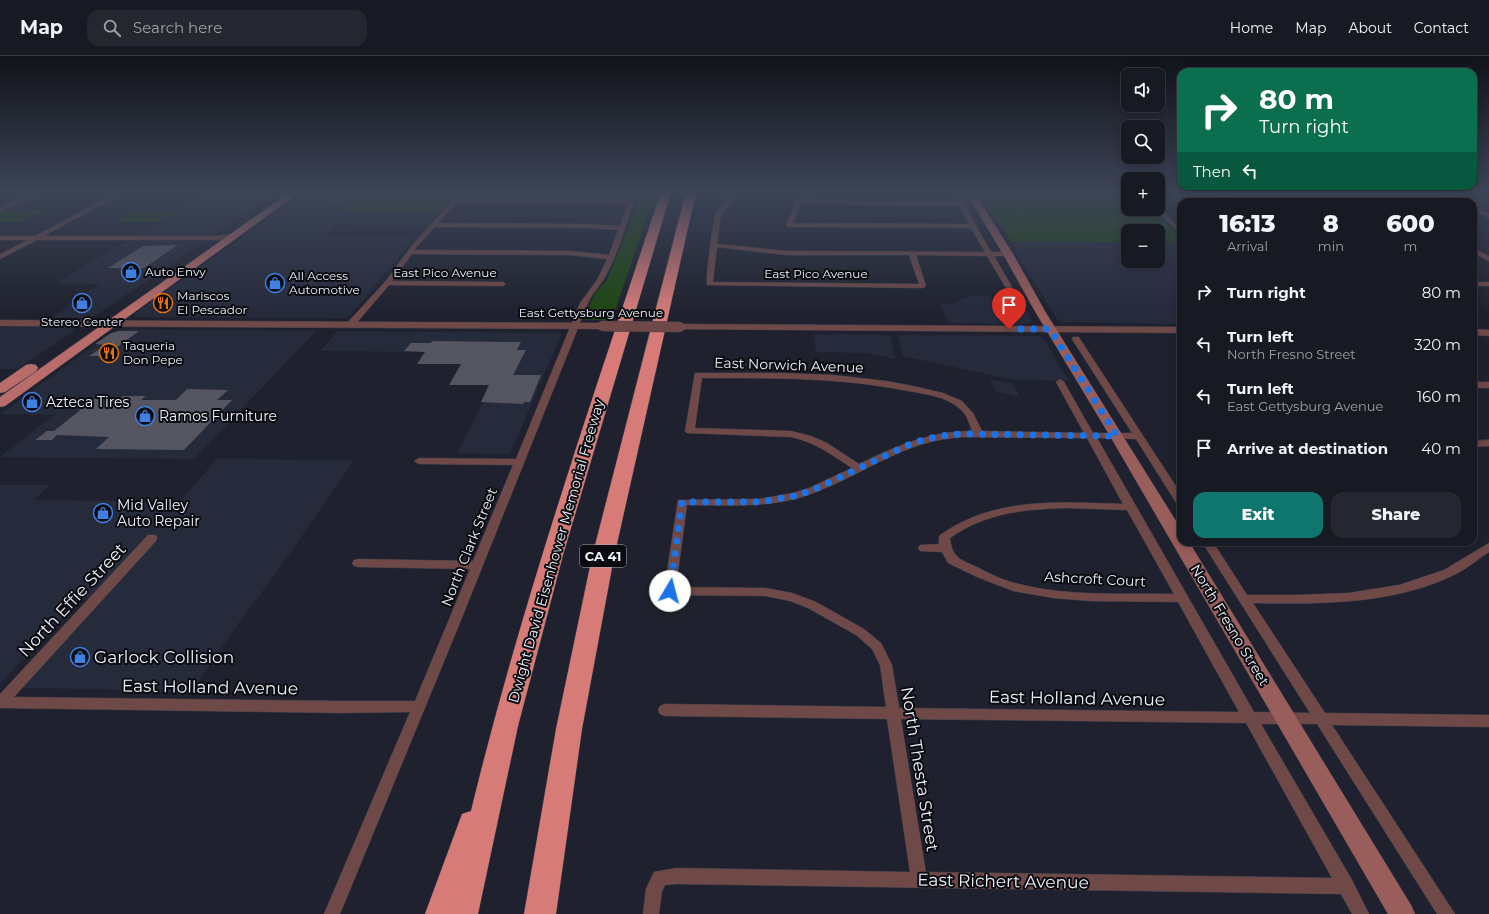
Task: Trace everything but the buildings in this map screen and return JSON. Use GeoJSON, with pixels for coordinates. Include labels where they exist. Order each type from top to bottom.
{"type":"FeatureCollection","features":[{"type":"Feature","properties":{"kind":"highway","name":"Dwight David Eisenhower Memorial Freeway"},"geometry":{"type":"LineString","coordinates":[[462,914],[505,726],[552,555],[654,232]]}},
{"type":"Feature","properties":{"kind":"highway","name":"CA 41"},"geometry":{"type":"LineString","coordinates":[[540,914],[568,728],[603,557],[682,232]]}},
{"type":"Feature","properties":{"kind":"highway"},"geometry":{"type":"LineString","coordinates":[[441,914],[505,726]]}},
{"type":"Feature","properties":{"kind":"main road"},"geometry":{"type":"LineString","coordinates":[[0,389],[226,232]]}},
{"type":"Feature","properties":{"kind":"main road"},"geometry":{"type":"LineString","coordinates":[[0,403],[240,232]]}},
{"type":"Feature","properties":{"kind":"main road","name":"North Fresno Street"},"geometry":{"type":"LineString","coordinates":[[995,232],[1050,329],[1117,436],[1177,536]]}},
{"type":"Feature","properties":{"kind":"main road","name":"North Fresno Street"},"geometry":{"type":"LineString","coordinates":[[1183,546],[1402,914]]}},
{"type":"Feature","properties":{"kind":"street"},"geometry":{"type":"LineString","coordinates":[[0,257],[46,232]]}},
{"type":"Feature","properties":{"kind":"street"},"geometry":{"type":"LineString","coordinates":[[351,324],[387,284],[427,232]]}},
{"type":"Feature","properties":{"kind":"street","name":"North Clark Street"},"geometry":{"type":"LineString","coordinates":[[332,914],[520,462],[585,299],[601,278],[621,232]]}},
{"type":"Feature","properties":{"kind":"street"},"geometry":{"type":"LineString","coordinates":[[715,232],[713,245],[786,252],[1008,254]]}},
{"type":"Feature","properties":{"kind":"street"},"geometry":{"type":"LineString","coordinates":[[976,232],[1015,300]]}},
{"type":"Feature","properties":{"kind":"street"},"geometry":{"type":"LineString","coordinates":[[0,238],[217,238],[234,236]]}},
{"type":"Feature","properties":{"kind":"street","name":"East Pico Avenue"},"geometry":{"type":"LineString","coordinates":[[713,245],[709,284],[923,286],[912,254]]}},
{"type":"Feature","properties":{"kind":"street"},"geometry":{"type":"LineString","coordinates":[[411,252],[570,253],[611,257]]}},
{"type":"Feature","properties":{"kind":"street"},"geometry":{"type":"LineString","coordinates":[[1477,252],[1489,259]]}},
{"type":"Feature","properties":{"kind":"street","name":"East Pico Avenue"},"geometry":{"type":"LineString","coordinates":[[387,284],[503,284]]}},
{"type":"Feature","properties":{"kind":"street"},"geometry":{"type":"LineString","coordinates":[[1477,284],[1489,284]]}},
{"type":"Feature","properties":{"kind":"street","name":"East Gettysburg Avenue"},"geometry":{"type":"LineString","coordinates":[[0,323],[113,322],[1177,330]]}},
{"type":"Feature","properties":{"kind":"street"},"geometry":{"type":"LineString","coordinates":[[1477,332],[1489,332]]}},
{"type":"Feature","properties":{"kind":"street"},"geometry":{"type":"LineString","coordinates":[[1076,339],[1177,496]]}},
{"type":"Feature","properties":{"kind":"street","name":"East Norwich Avenue"},"geometry":{"type":"LineString","coordinates":[[858,468],[824,445],[808,438],[791,434],[690,431],[698,375],[819,376],[884,382],[937,394],[958,402],[972,416],[978,434]]}},
{"type":"Feature","properties":{"kind":"street","name":"North Fresno Street"},"geometry":{"type":"LineString","coordinates":[[1060,382],[1361,914]]}},
{"type":"Feature","properties":{"kind":"street"},"geometry":{"type":"LineString","coordinates":[[1477,385],[1489,385]]}},
{"type":"Feature","properties":{"kind":"street"},"geometry":{"type":"LineString","coordinates":[[858,468],[924,439],[943,435],[1138,436]]}},
{"type":"Feature","properties":{"kind":"street"},"geometry":{"type":"LineString","coordinates":[[1477,444],[1489,443]]}},
{"type":"Feature","properties":{"kind":"street"},"geometry":{"type":"LineString","coordinates":[[419,461],[520,462]]}},
{"type":"Feature","properties":{"kind":"street","name":"North Thesta Street"},"geometry":{"type":"LineString","coordinates":[[858,468],[813,490],[777,500],[747,503],[682,502],[670,591],[765,592],[792,597],[812,605],[860,632],[877,646],[886,665],[919,879]]}},
{"type":"Feature","properties":{"kind":"street"},"geometry":{"type":"LineString","coordinates":[[924,548],[945,548],[944,537],[962,525],[988,515],[1018,508],[1053,506],[1131,507]]}},
{"type":"Feature","properties":{"kind":"street","name":"North Effie Street"},"geometry":{"type":"LineString","coordinates":[[0,702],[152,538]]}},
{"type":"Feature","properties":{"kind":"street","name":"North Fresno Street"},"geometry":{"type":"LineString","coordinates":[[1210,546],[1447,914]]}},
{"type":"Feature","properties":{"kind":"street"},"geometry":{"type":"LineString","coordinates":[[1244,599],[1307,600],[1347,598],[1385,593],[1413,586],[1449,573],[1489,547]]}},
{"type":"Feature","properties":{"kind":"street","name":"Ashcroft Court"},"geometry":{"type":"LineString","coordinates":[[945,548],[952,560],[981,574],[1014,587],[1053,594],[1091,597],[1183,598]]}},
{"type":"Feature","properties":{"kind":"street"},"geometry":{"type":"LineString","coordinates":[[358,563],[477,565]]}},
{"type":"Feature","properties":{"kind":"street","name":"East Holland Avenue"},"geometry":{"type":"LineString","coordinates":[[0,702],[341,707],[419,706]]}},
{"type":"Feature","properties":{"kind":"street","name":"East Holland Avenue"},"geometry":{"type":"LineString","coordinates":[[665,710],[1489,721]]}},
{"type":"Feature","properties":{"kind":"street","name":"East Richert Avenue"},"geometry":{"type":"LineString","coordinates":[[651,914],[654,889],[660,878],[676,876],[1346,886]]}},
{"type":"Feature","properties":{"kind":"shaded area"},"geometry":{"type":"Polygon","coordinates":[[[142,232],[219,232],[215,235],[137,235],[142,232]]]}},
{"type":"Feature","properties":{"kind":"shaded area"},"geometry":{"type":"Polygon","coordinates":[[[249,232],[329,232],[324,236],[415,237],[350,316],[342,318],[136,317],[134,314],[249,232]]]}},
{"type":"Feature","properties":{"kind":"shaded area"},"geometry":{"type":"Polygon","coordinates":[[[126,241],[206,241],[95,316],[86,318],[50,318],[100,284],[56,283],[126,241]]]}},
{"type":"Feature","properties":{"kind":"shaded area"},"geometry":{"type":"Polygon","coordinates":[[[1011,241],[1121,242],[1121,268],[1165,268],[1165,242],[1177,242],[1177,324],[1059,322],[1017,255],[1011,241]]]}},
{"type":"Feature","properties":{"kind":"shaded area"},"geometry":{"type":"Polygon","coordinates":[[[970,296],[1007,297],[1009,300],[1021,300],[1032,321],[1027,324],[948,323],[940,304],[950,304],[970,296]]]}},
{"type":"Feature","properties":{"kind":"shaded area"},"geometry":{"type":"Polygon","coordinates":[[[0,327],[69,327],[75,330],[18,369],[0,369],[0,327]]]}},
{"type":"Feature","properties":{"kind":"shaded area"},"geometry":{"type":"Polygon","coordinates":[[[124,329],[316,331],[194,459],[0,457],[54,415],[0,414],[112,333],[124,329]]]}},
{"type":"Feature","properties":{"kind":"shaded area"},"geometry":{"type":"Polygon","coordinates":[[[338,331],[562,333],[510,454],[457,453],[492,385],[452,385],[464,364],[420,364],[427,352],[320,351],[338,331]]]}},
{"type":"Feature","properties":{"kind":"shaded area"},"geometry":{"type":"Polygon","coordinates":[[[814,334],[890,335],[896,359],[867,353],[816,352],[814,334]]]}},
{"type":"Feature","properties":{"kind":"shaded area"},"geometry":{"type":"Polygon","coordinates":[[[897,335],[1038,336],[1043,338],[1069,381],[1014,380],[903,356],[897,335]]]}},
{"type":"Feature","properties":{"kind":"shaded area"},"geometry":{"type":"Polygon","coordinates":[[[990,379],[1014,384],[1020,397],[995,391],[990,379]]]}},
{"type":"Feature","properties":{"kind":"shaded area"},"geometry":{"type":"Polygon","coordinates":[[[217,459],[354,460],[284,562],[235,628],[191,693],[103,689],[9,688],[90,599],[79,599],[0,684],[0,485],[50,485],[34,500],[179,502],[217,459]]]}},
{"type":"Feature","properties":{"kind":"green space"},"geometry":{"type":"Polygon","coordinates":[[[627,232],[642,232],[612,320],[583,319],[595,293],[607,280],[627,232]]]}},
{"type":"Feature","properties":{"kind":"green space"},"geometry":{"type":"Polygon","coordinates":[[[1005,232],[1121,232],[1121,242],[1011,241],[1005,232]]]}},
{"type":"Feature","properties":{"kind":"green space"},"geometry":{"type":"Polygon","coordinates":[[[1165,232],[1176,232],[1177,242],[1165,242],[1165,232]]]}},
{"type":"Feature","properties":{"kind":"place","name":"Auto Envy"},"geometry":{"type":"Point","coordinates":[131,272]}},
{"type":"Feature","properties":{"kind":"place","name":"All Access Automotive"},"geometry":{"type":"Point","coordinates":[275,283]}},
{"type":"Feature","properties":{"kind":"place","name":"Stereo Center"},"geometry":{"type":"Point","coordinates":[82,303]}},
{"type":"Feature","properties":{"kind":"place","name":"Mariscos El Pescador"},"geometry":{"type":"Point","coordinates":[163,303]}},
{"type":"Feature","properties":{"kind":"place","name":"Taqueria Don Pepe"},"geometry":{"type":"Point","coordinates":[109,353]}},
{"type":"Feature","properties":{"kind":"place","name":"Azteca Tires"},"geometry":{"type":"Point","coordinates":[32,402]}},
{"type":"Feature","properties":{"kind":"place","name":"Ramos Furniture"},"geometry":{"type":"Point","coordinates":[145,416]}},
{"type":"Feature","properties":{"kind":"place","name":"Mid Valley Auto Repair"},"geometry":{"type":"Point","coordinates":[103,513]}},
{"type":"Feature","properties":{"kind":"place","name":"Garlock Collision"},"geometry":{"type":"Point","coordinates":[80,657]}},
{"type":"Feature","properties":{"kind":"route"},"geometry":{"type":"LineString","coordinates":[[670,591],[682,502],[741,503],[777,500],[795,496],[813,490],[908,445],[924,439],[943,435],[1117,436],[1050,329],[1009,329]]}}]}
